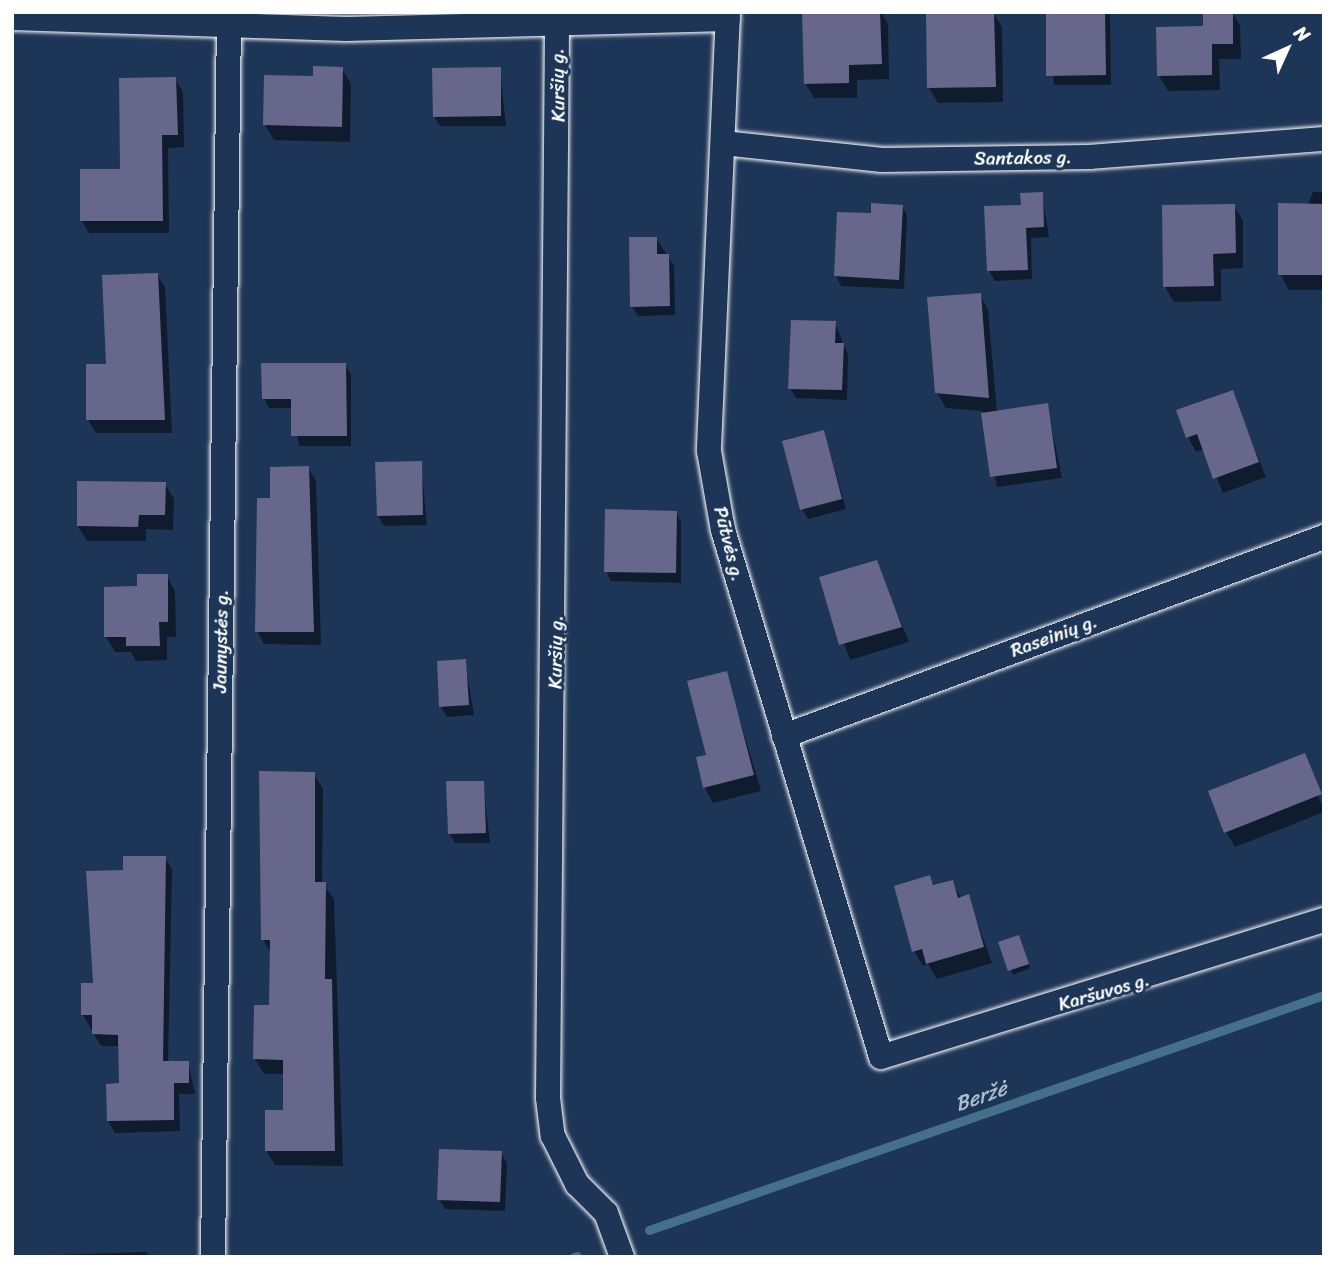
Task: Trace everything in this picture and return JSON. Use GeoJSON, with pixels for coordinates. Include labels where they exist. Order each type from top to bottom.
{"type":"FeatureCollection","features":[{"type":"Feature","properties":{"kind":"street"},"geometry":{"type":"LineString","coordinates":[[12,18],[229,24],[557,27],[728,16]]}},
{"type":"Feature","properties":{"kind":"street","name":"Pūtvės g."},"geometry":{"type":"LineString","coordinates":[[728,16],[709,451],[723,530],[881,1057]]}},
{"type":"Feature","properties":{"kind":"street","name":"Jaunystės g."},"geometry":{"type":"LineString","coordinates":[[213,1257],[229,24]]}},
{"type":"Feature","properties":{"kind":"street","name":"Kuršių g."},"geometry":{"type":"LineString","coordinates":[[557,27],[548,1098],[553,1136],[577,1184],[606,1213],[622,1257]]}},
{"type":"Feature","properties":{"kind":"street","name":"Santakos g."},"geometry":{"type":"LineString","coordinates":[[723,143],[881,160],[1089,157],[1324,139]]}},
{"type":"Feature","properties":{"kind":"street","name":"Raseinių g."},"geometry":{"type":"LineString","coordinates":[[784,736],[1324,537]]}},
{"type":"Feature","properties":{"kind":"street","name":"Karšuvos g."},"geometry":{"type":"LineString","coordinates":[[881,1057],[1324,919]]}},
{"type":"Feature","properties":{"kind":"building"},"geometry":{"type":"Polygon","coordinates":[[[802,12],[880,12],[882,64],[849,65],[849,83],[804,84],[802,12]]]}},
{"type":"Feature","properties":{"kind":"building"},"geometry":{"type":"Polygon","coordinates":[[[926,12],[994,12],[996,87],[927,88],[926,12]]]}},
{"type":"Feature","properties":{"kind":"building"},"geometry":{"type":"Polygon","coordinates":[[[1046,12],[1105,12],[1106,75],[1046,76],[1046,12]]]}},
{"type":"Feature","properties":{"kind":"building"},"geometry":{"type":"Polygon","coordinates":[[[1203,12],[1233,12],[1233,44],[1212,44],[1212,75],[1157,76],[1156,27],[1203,26],[1203,12]]]}},
{"type":"Feature","properties":{"kind":"building"},"geometry":{"type":"Polygon","coordinates":[[[313,66],[343,67],[342,127],[263,125],[264,75],[313,76],[313,66]]]}},
{"type":"Feature","properties":{"kind":"building"},"geometry":{"type":"Polygon","coordinates":[[[501,67],[501,116],[433,117],[432,68],[501,67]]]}},
{"type":"Feature","properties":{"kind":"building"},"geometry":{"type":"Polygon","coordinates":[[[176,77],[178,135],[162,135],[163,221],[80,221],[80,169],[120,169],[119,78],[176,77]]]}},
{"type":"Feature","properties":{"kind":"building"},"geometry":{"type":"Polygon","coordinates":[[[1043,192],[1044,227],[1026,228],[1028,270],[987,271],[984,206],[1021,205],[1020,193],[1043,192]]]}},
{"type":"Feature","properties":{"kind":"building"},"geometry":{"type":"Polygon","coordinates":[[[871,203],[903,205],[899,280],[834,276],[837,212],[871,213],[871,203]]]}},
{"type":"Feature","properties":{"kind":"building"},"geometry":{"type":"Polygon","coordinates":[[[1278,203],[1324,204],[1324,275],[1278,275],[1278,203]]]}},
{"type":"Feature","properties":{"kind":"building"},"geometry":{"type":"Polygon","coordinates":[[[1235,204],[1236,253],[1213,254],[1214,286],[1163,287],[1162,205],[1235,204]]]}},
{"type":"Feature","properties":{"kind":"building"},"geometry":{"type":"Polygon","coordinates":[[[629,237],[657,237],[657,254],[669,254],[670,306],[630,307],[629,237]]]}},
{"type":"Feature","properties":{"kind":"building"},"geometry":{"type":"Polygon","coordinates":[[[158,273],[165,420],[86,420],[86,364],[106,364],[102,275],[158,273]]]}},
{"type":"Feature","properties":{"kind":"building"},"geometry":{"type":"Polygon","coordinates":[[[981,293],[989,398],[935,393],[927,297],[981,293]]]}},
{"type":"Feature","properties":{"kind":"building"},"geometry":{"type":"Polygon","coordinates":[[[791,320],[836,321],[835,343],[844,343],[842,390],[788,389],[791,320]]]}},
{"type":"Feature","properties":{"kind":"building"},"geometry":{"type":"Polygon","coordinates":[[[261,363],[346,363],[347,436],[291,436],[291,399],[262,399],[261,363]]]}},
{"type":"Feature","properties":{"kind":"building"},"geometry":{"type":"Polygon","coordinates":[[[1233,390],[1259,462],[1213,479],[1197,434],[1186,438],[1176,410],[1233,390]]]}},
{"type":"Feature","properties":{"kind":"building"},"geometry":{"type":"Polygon","coordinates":[[[1048,403],[1057,468],[990,477],[981,413],[1048,403]]]}},
{"type":"Feature","properties":{"kind":"building"},"geometry":{"type":"Polygon","coordinates":[[[824,430],[842,499],[800,510],[782,441],[824,430]]]}},
{"type":"Feature","properties":{"kind":"building"},"geometry":{"type":"Polygon","coordinates":[[[422,461],[423,515],[377,516],[375,462],[422,461]]]}},
{"type":"Feature","properties":{"kind":"building"},"geometry":{"type":"Polygon","coordinates":[[[309,466],[314,632],[255,632],[257,498],[270,498],[270,467],[309,466]]]}},
{"type":"Feature","properties":{"kind":"building"},"geometry":{"type":"Polygon","coordinates":[[[77,481],[166,482],[165,515],[139,515],[138,527],[77,526],[77,481]]]}},
{"type":"Feature","properties":{"kind":"building"},"geometry":{"type":"Polygon","coordinates":[[[605,509],[677,511],[676,573],[604,572],[605,509]]]}},
{"type":"Feature","properties":{"kind":"building"},"geometry":{"type":"Polygon","coordinates":[[[877,560],[902,627],[839,645],[819,577],[877,560]]]}},
{"type":"Feature","properties":{"kind":"building"},"geometry":{"type":"Polygon","coordinates":[[[137,574],[168,574],[168,622],[159,622],[160,646],[126,646],[126,637],[104,637],[104,587],[137,586],[137,574]]]}},
{"type":"Feature","properties":{"kind":"building"},"geometry":{"type":"Polygon","coordinates":[[[466,659],[469,705],[439,707],[437,661],[466,659]]]}},
{"type":"Feature","properties":{"kind":"building"},"geometry":{"type":"Polygon","coordinates":[[[727,671],[754,775],[703,788],[696,757],[706,755],[687,681],[727,671]]]}},
{"type":"Feature","properties":{"kind":"building"},"geometry":{"type":"Polygon","coordinates":[[[1305,753],[1322,794],[1224,833],[1208,791],[1305,753]]]}},
{"type":"Feature","properties":{"kind":"building"},"geometry":{"type":"Polygon","coordinates":[[[259,771],[315,772],[315,882],[326,882],[325,979],[332,979],[335,1151],[265,1151],[265,1110],[283,1110],[283,1060],[253,1059],[254,1005],[269,1005],[270,940],[261,940],[259,771]]]}},
{"type":"Feature","properties":{"kind":"building"},"geometry":{"type":"Polygon","coordinates":[[[446,781],[484,781],[486,833],[448,834],[446,781]]]}},
{"type":"Feature","properties":{"kind":"building"},"geometry":{"type":"Polygon","coordinates":[[[123,856],[166,856],[163,1061],[189,1061],[189,1083],[174,1083],[174,1120],[107,1121],[106,1084],[119,1083],[118,1035],[92,1034],[92,1015],[81,1015],[81,983],[93,983],[86,871],[123,870],[123,856]]]}},
{"type":"Feature","properties":{"kind":"building"},"geometry":{"type":"Polygon","coordinates":[[[930,875],[933,885],[953,880],[958,898],[969,894],[984,947],[926,964],[922,949],[912,952],[894,886],[930,875]]]}},
{"type":"Feature","properties":{"kind":"building"},"geometry":{"type":"Polygon","coordinates":[[[1019,935],[1029,964],[1008,971],[998,942],[1019,935]]]}},
{"type":"Feature","properties":{"kind":"building"},"geometry":{"type":"Polygon","coordinates":[[[439,1149],[502,1151],[500,1202],[437,1200],[439,1149]]]}},
{"type":"Feature","properties":{"kind":"waterway","name":"Beržė"},"geometry":{"type":"LineString","coordinates":[[649,1230],[1324,995]]}}]}
